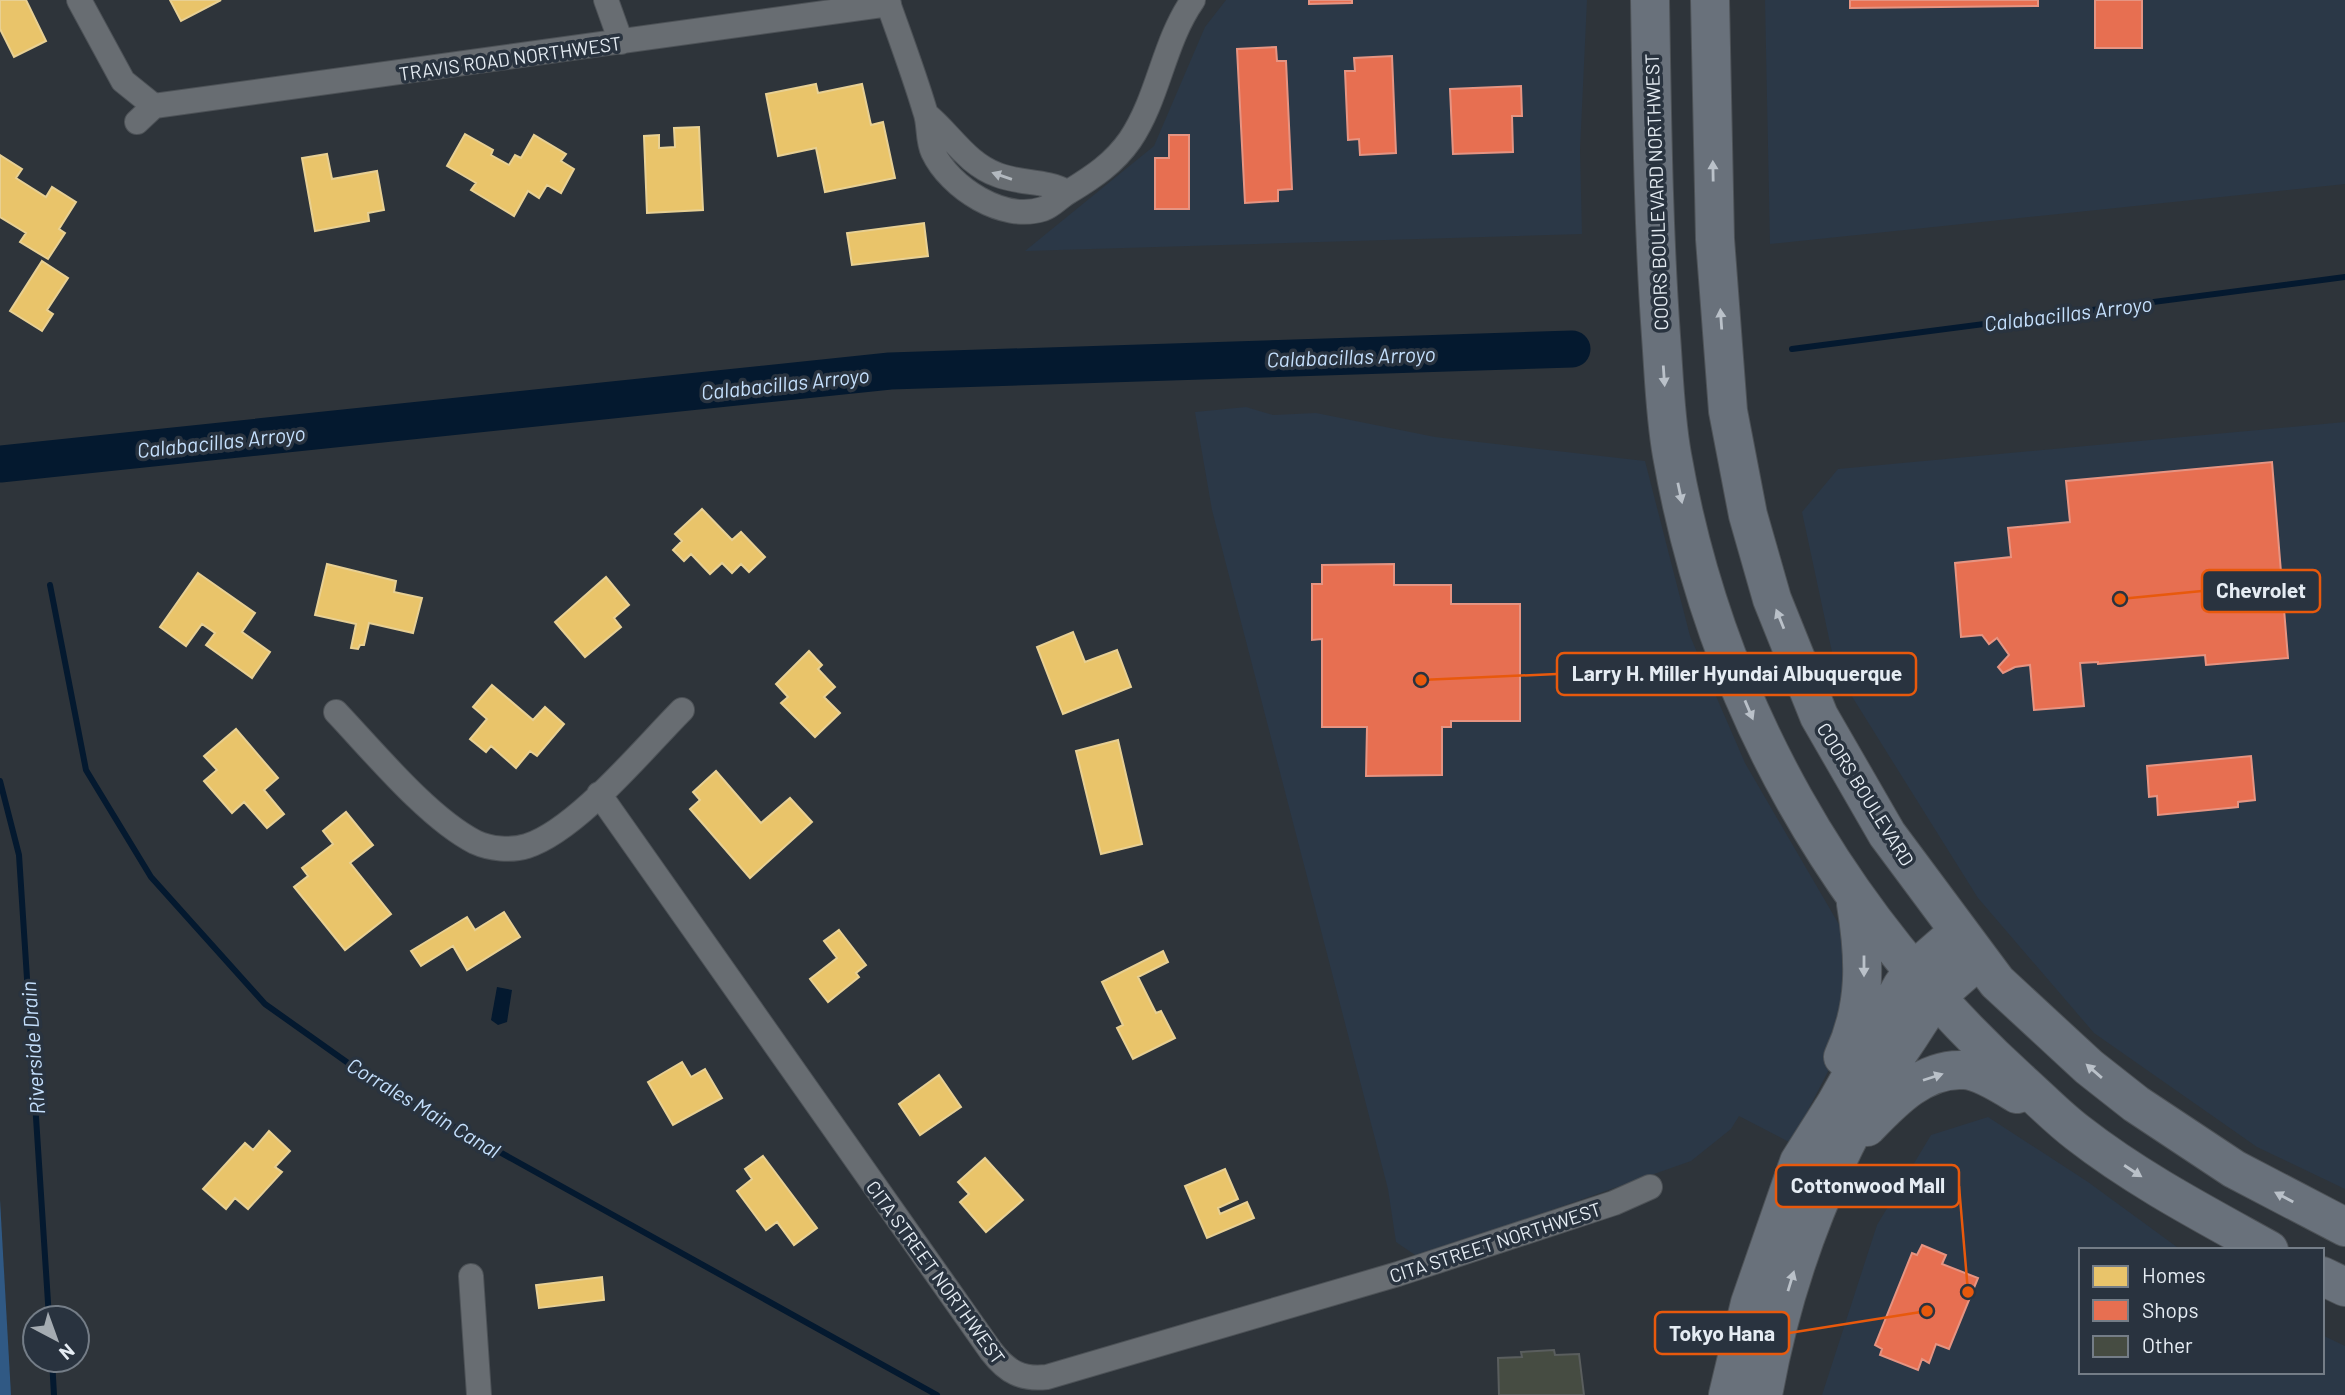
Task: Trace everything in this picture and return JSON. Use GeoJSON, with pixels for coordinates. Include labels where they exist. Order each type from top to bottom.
{"type":"FeatureCollection","features":[{"type":"Feature","properties":{"kind":"main road","name":"COORS BOULEVARD NORTHWEST"},"geometry":{"type":"LineString","coordinates":[[1650,0],[1653,234],[1668,426],[1685,520],[1705,591],[1750,714],[1794,802],[1855,899]]}},
{"type":"Feature","properties":{"kind":"main road","name":"COORS BOULEVARD"},"geometry":{"type":"LineString","coordinates":[[1710,0],[1715,239],[1728,411],[1748,515],[1772,599],[1819,716],[1887,834],[1968,946],[2039,1022],[2136,1104],[2234,1169],[2345,1227]]}},
{"type":"Feature","properties":{"kind":"main road"},"geometry":{"type":"LineString","coordinates":[[1855,899],[1924,986],[1970,1036],[2077,1132]]}},
{"type":"Feature","properties":{"kind":"main road"},"geometry":{"type":"LineString","coordinates":[[1728,1395],[1754,1292],[1799,1162],[1847,1047],[1864,992],[1864,956],[1855,899]]}},
{"type":"Feature","properties":{"kind":"main road"},"geometry":{"type":"LineString","coordinates":[[1799,1162],[1924,986],[1968,946]]}},
{"type":"Feature","properties":{"kind":"main road"},"geometry":{"type":"LineString","coordinates":[[1763,1395],[1772,1348],[1793,1274],[1843,1150],[1889,1066],[1924,986]]}},
{"type":"Feature","properties":{"kind":"main road"},"geometry":{"type":"LineString","coordinates":[[1843,1150],[1894,1100],[1918,1082],[1964,1070],[2006,1087],[2133,1172],[2266,1248]]}},
{"type":"Feature","properties":{"kind":"main road"},"geometry":{"type":"LineString","coordinates":[[2324,1277],[2345,1287]]}},
{"type":"Feature","properties":{"kind":"street","name":"TRAVIS ROAD NORTHWEST"},"geometry":{"type":"LineString","coordinates":[[79,0],[123,81],[146,114],[888,2]]}},
{"type":"Feature","properties":{"kind":"street"},"geometry":{"type":"LineString","coordinates":[[606,0],[621,42]]}},
{"type":"Feature","properties":{"kind":"street"},"geometry":{"type":"LineString","coordinates":[[888,2],[927,115],[933,152],[950,177],[963,188],[996,205],[1027,211],[1043,209],[1101,170],[1134,134],[1149,103],[1169,43],[1193,0]]}},
{"type":"Feature","properties":{"kind":"street"},"geometry":{"type":"LineString","coordinates":[[927,115],[965,155],[995,174],[1056,186],[1068,192]]}},
{"type":"Feature","properties":{"kind":"street"},"geometry":{"type":"LineString","coordinates":[[335,712],[447,822],[477,843],[493,848],[527,846],[545,838],[599,794],[682,710]]}},
{"type":"Feature","properties":{"kind":"street","name":"CITA STREET NORTHWEST"},"geometry":{"type":"LineString","coordinates":[[599,794],[991,1351],[1008,1370],[1020,1376],[1047,1377],[1338,1293],[1614,1203],[1650,1187]]}},
{"type":"Feature","properties":{"kind":"street"},"geometry":{"type":"LineString","coordinates":[[471,1276],[479,1395]]}},
{"type":"Feature","properties":{"kind":"shaded area"},"geometry":{"type":"Polygon","coordinates":[[[1226,0],[1587,0],[1580,150],[1582,234],[1025,251],[1154,146],[1205,27],[1226,0]]]}},
{"type":"Feature","properties":{"kind":"shaded area"},"geometry":{"type":"Polygon","coordinates":[[[1765,0],[2345,0],[2345,184],[1770,244],[1765,0]]]}},
{"type":"Feature","properties":{"kind":"shaded area"},"geometry":{"type":"Polygon","coordinates":[[[1246,407],[1273,415],[1316,413],[1435,437],[1645,461],[1690,636],[1745,763],[1848,940],[1837,1054],[1791,1143],[1739,1116],[1731,1129],[1691,1161],[1418,1257],[1396,1242],[1388,1189],[1212,510],[1195,412],[1246,407]]]}},
{"type":"Feature","properties":{"kind":"shaded area"},"geometry":{"type":"Polygon","coordinates":[[[2345,422],[2345,1189],[2257,1147],[2094,1033],[1978,898],[1836,671],[1802,512],[1838,469],[2345,422]]]}},
{"type":"Feature","properties":{"kind":"shaded area"},"geometry":{"type":"Polygon","coordinates":[[[497,987],[512,990],[507,1022],[498,1025],[491,1020],[497,987]]]}},
{"type":"Feature","properties":{"kind":"shaded area"},"geometry":{"type":"Polygon","coordinates":[[[1988,1117],[2088,1182],[2178,1248],[2079,1248],[2079,1374],[2324,1374],[2324,1336],[2345,1346],[2345,1395],[1822,1395],[1877,1225],[1931,1135],[1988,1117]]]}},
{"type":"Feature","properties":{"kind":"shaded area"},"geometry":{"type":"Polygon","coordinates":[[[0,1200],[11,1395],[0,1395],[0,1200]]]}},
{"type":"Feature","properties":{"kind":"building: Homes"},"geometry":{"type":"Polygon","coordinates":[[[0,0],[26,0],[46,41],[14,57],[0,29],[0,0]]]}},
{"type":"Feature","properties":{"kind":"building: Homes"},"geometry":{"type":"Polygon","coordinates":[[[170,0],[221,0],[181,21],[170,0]]]}},
{"type":"Feature","properties":{"kind":"building: Homes"},"geometry":{"type":"Polygon","coordinates":[[[816,84],[818,93],[862,84],[871,125],[883,122],[895,178],[825,192],[816,148],[778,156],[766,94],[816,84]]]}},
{"type":"Feature","properties":{"kind":"building: Homes"},"geometry":{"type":"Polygon","coordinates":[[[699,127],[703,210],[647,213],[644,136],[659,135],[659,148],[675,147],[674,128],[699,127]]]}},
{"type":"Feature","properties":{"kind":"building: Homes"},"geometry":{"type":"Polygon","coordinates":[[[465,134],[493,150],[491,155],[509,165],[515,155],[521,158],[534,135],[566,154],[561,161],[574,169],[561,193],[547,185],[539,198],[528,191],[514,216],[471,190],[476,183],[447,166],[465,134]]]}},
{"type":"Feature","properties":{"kind":"building: Homes"},"geometry":{"type":"Polygon","coordinates":[[[327,154],[332,179],[377,171],[384,210],[368,213],[369,221],[315,231],[302,158],[327,154]]]}},
{"type":"Feature","properties":{"kind":"building: Homes"},"geometry":{"type":"Polygon","coordinates":[[[0,155],[22,169],[16,178],[46,197],[52,187],[76,202],[59,229],[65,233],[48,259],[20,242],[26,233],[0,217],[0,155]]]}},
{"type":"Feature","properties":{"kind":"building: Homes"},"geometry":{"type":"Polygon","coordinates":[[[924,223],[928,256],[852,265],[847,233],[924,223]]]}},
{"type":"Feature","properties":{"kind":"building: Homes"},"geometry":{"type":"Polygon","coordinates":[[[42,261],[68,278],[47,310],[53,314],[42,331],[10,311],[42,261]]]}},
{"type":"Feature","properties":{"kind":"building: Homes"},"geometry":{"type":"Polygon","coordinates":[[[702,509],[732,540],[741,532],[765,557],[749,572],[741,564],[732,573],[722,563],[710,574],[691,554],[684,561],[673,550],[682,541],[675,534],[702,509]]]}},
{"type":"Feature","properties":{"kind":"building: Homes"},"geometry":{"type":"Polygon","coordinates":[[[327,564],[396,581],[394,592],[422,598],[413,633],[369,623],[364,645],[360,645],[358,649],[351,648],[356,624],[315,615],[327,564]]]}},
{"type":"Feature","properties":{"kind":"building: Homes"},"geometry":{"type":"Polygon","coordinates":[[[198,573],[255,613],[242,632],[270,652],[252,678],[206,645],[215,633],[202,624],[186,646],[160,627],[198,573]]]}},
{"type":"Feature","properties":{"kind":"building: Homes"},"geometry":{"type":"Polygon","coordinates":[[[606,577],[629,605],[614,618],[621,627],[585,657],[555,622],[606,577]]]}},
{"type":"Feature","properties":{"kind":"building: Homes"},"geometry":{"type":"Polygon","coordinates":[[[1073,632],[1085,662],[1117,650],[1131,687],[1063,714],[1037,647],[1073,632]]]}},
{"type":"Feature","properties":{"kind":"building: Homes"},"geometry":{"type":"Polygon","coordinates":[[[809,651],[822,665],[818,669],[835,687],[824,697],[840,713],[815,737],[781,703],[788,697],[776,684],[809,651]]]}},
{"type":"Feature","properties":{"kind":"building: Homes"},"geometry":{"type":"Polygon","coordinates":[[[492,685],[533,720],[545,707],[564,724],[537,756],[530,751],[516,768],[491,746],[486,752],[470,739],[487,719],[473,707],[492,685]]]}},
{"type":"Feature","properties":{"kind":"building: Homes"},"geometry":{"type":"Polygon","coordinates":[[[236,729],[278,778],[264,790],[284,814],[267,828],[244,802],[232,813],[204,781],[217,770],[204,756],[236,729]]]}},
{"type":"Feature","properties":{"kind":"building: Homes"},"geometry":{"type":"Polygon","coordinates":[[[1118,740],[1142,844],[1101,854],[1076,751],[1118,740]]]}},
{"type":"Feature","properties":{"kind":"building: Homes"},"geometry":{"type":"Polygon","coordinates":[[[716,771],[761,823],[790,798],[812,822],[750,878],[690,809],[700,800],[693,792],[716,771]]]}},
{"type":"Feature","properties":{"kind":"building: Homes"},"geometry":{"type":"Polygon","coordinates":[[[346,812],[373,845],[350,863],[391,914],[345,950],[294,887],[308,876],[302,868],[333,844],[323,831],[346,812]]]}},
{"type":"Feature","properties":{"kind":"building: Homes"},"geometry":{"type":"Polygon","coordinates":[[[504,912],[520,937],[467,970],[453,946],[421,966],[411,951],[467,917],[475,930],[504,912]]]}},
{"type":"Feature","properties":{"kind":"building: Homes"},"geometry":{"type":"Polygon","coordinates":[[[839,930],[866,965],[856,973],[859,977],[828,1002],[810,979],[837,958],[824,941],[839,930]]]}},
{"type":"Feature","properties":{"kind":"building: Homes"},"geometry":{"type":"Polygon","coordinates":[[[1163,951],[1168,962],[1138,977],[1156,1013],[1161,1011],[1175,1038],[1133,1059],[1117,1028],[1123,1025],[1102,982],[1163,951]]]}},
{"type":"Feature","properties":{"kind":"building: Homes"},"geometry":{"type":"Polygon","coordinates":[[[682,1062],[691,1077],[705,1069],[722,1098],[673,1125],[648,1082],[682,1062]]]}},
{"type":"Feature","properties":{"kind":"building: Homes"},"geometry":{"type":"Polygon","coordinates":[[[939,1075],[961,1107],[920,1135],[899,1104],[939,1075]]]}},
{"type":"Feature","properties":{"kind":"building: Homes"},"geometry":{"type":"Polygon","coordinates":[[[269,1131],[290,1151],[275,1167],[282,1172],[248,1209],[235,1198],[226,1209],[203,1189],[245,1143],[253,1150],[269,1131]]]}},
{"type":"Feature","properties":{"kind":"building: Homes"},"geometry":{"type":"Polygon","coordinates":[[[763,1156],[817,1228],[794,1245],[777,1222],[766,1230],[737,1191],[752,1179],[745,1169],[763,1156]]]}},
{"type":"Feature","properties":{"kind":"building: Homes"},"geometry":{"type":"Polygon","coordinates":[[[985,1158],[1023,1200],[986,1232],[960,1202],[969,1194],[958,1182],[985,1158]]]}},
{"type":"Feature","properties":{"kind":"building: Homes"},"geometry":{"type":"Polygon","coordinates":[[[1225,1169],[1238,1199],[1218,1208],[1220,1214],[1247,1202],[1254,1218],[1207,1238],[1185,1186],[1225,1169]]]}},
{"type":"Feature","properties":{"kind":"building: Homes"},"geometry":{"type":"Polygon","coordinates":[[[602,1277],[604,1300],[539,1308],[536,1285],[602,1277]]]}},
{"type":"Feature","properties":{"kind":"building: Shops"},"geometry":{"type":"Polygon","coordinates":[[[1309,0],[1352,0],[1352,3],[1309,4],[1309,0]]]}},
{"type":"Feature","properties":{"kind":"building: Shops"},"geometry":{"type":"Polygon","coordinates":[[[1850,0],[2038,0],[2038,6],[1850,8],[1850,0]]]}},
{"type":"Feature","properties":{"kind":"building: Shops"},"geometry":{"type":"Polygon","coordinates":[[[2095,0],[2142,0],[2142,48],[2095,48],[2095,0]]]}},
{"type":"Feature","properties":{"kind":"building: Shops"},"geometry":{"type":"Polygon","coordinates":[[[1276,47],[1277,61],[1286,61],[1292,189],[1278,190],[1278,201],[1245,203],[1237,49],[1276,47]]]}},
{"type":"Feature","properties":{"kind":"building: Shops"},"geometry":{"type":"Polygon","coordinates":[[[1392,56],[1396,153],[1360,155],[1359,139],[1348,140],[1345,71],[1355,71],[1354,58],[1392,56]]]}},
{"type":"Feature","properties":{"kind":"building: Shops"},"geometry":{"type":"Polygon","coordinates":[[[1521,86],[1522,116],[1512,116],[1513,152],[1453,154],[1450,89],[1521,86]]]}},
{"type":"Feature","properties":{"kind":"building: Shops"},"geometry":{"type":"Polygon","coordinates":[[[1169,135],[1189,135],[1189,209],[1155,209],[1155,158],[1169,158],[1169,135]]]}},
{"type":"Feature","properties":{"kind":"building: Shops"},"geometry":{"type":"Polygon","coordinates":[[[2272,462],[2288,658],[2206,665],[2205,655],[2098,664],[2080,663],[2084,706],[2034,710],[2030,665],[2015,667],[2003,673],[1998,667],[2009,655],[1997,638],[1989,644],[1982,635],[1961,637],[1955,563],[2011,557],[2008,528],[2070,522],[2066,481],[2272,462]]]}},
{"type":"Feature","properties":{"kind":"building: Shops"},"geometry":{"type":"Polygon","coordinates":[[[1394,564],[1394,585],[1451,585],[1451,604],[1520,604],[1520,721],[1451,721],[1451,727],[1442,727],[1442,775],[1366,776],[1367,727],[1322,727],[1322,639],[1312,640],[1312,584],[1322,584],[1322,565],[1394,564]]]}},
{"type":"Feature","properties":{"kind":"building: Shops"},"geometry":{"type":"Polygon","coordinates":[[[2251,756],[2255,800],[2238,802],[2238,807],[2158,815],[2157,796],[2149,797],[2147,766],[2251,756]]]}},
{"type":"Feature","properties":{"kind":"building: Shops"},"geometry":{"type":"Polygon","coordinates":[[[1922,1245],[1946,1255],[1942,1264],[1978,1278],[1949,1349],[1936,1344],[1929,1363],[1922,1359],[1918,1370],[1880,1355],[1882,1349],[1875,1345],[1912,1253],[1917,1255],[1922,1245]]]}},
{"type":"Feature","properties":{"kind":"building: Other"},"geometry":{"type":"Polygon","coordinates":[[[1554,1350],[1555,1355],[1579,1354],[1584,1395],[1499,1395],[1498,1358],[1522,1357],[1521,1352],[1554,1350]]]}},
{"type":"Feature","properties":{"kind":"waterway","name":"Calabacillas Arroyo"},"geometry":{"type":"LineString","coordinates":[[1792,349],[2345,277]]}},
{"type":"Feature","properties":{"kind":"waterway","name":"Calabacillas Arroyo"},"geometry":{"type":"LineString","coordinates":[[0,464],[890,371],[1572,349]]}},
{"type":"Feature","properties":{"kind":"waterway","name":"Corrales Main Canal"},"geometry":{"type":"LineString","coordinates":[[50,585],[86,770],[151,877],[265,1004],[379,1085],[937,1395]]}},
{"type":"Feature","properties":{"kind":"waterway","name":"Riverside Drain"},"geometry":{"type":"LineString","coordinates":[[0,781],[19,855],[48,1304]]}},
{"type":"Feature","properties":{"kind":"waterway","name":"Riverside Drain"},"geometry":{"type":"LineString","coordinates":[[53,1374],[54,1395]]}},
{"type":"Feature","properties":{"kind":"place","name":"Chevrolet"},"geometry":{"type":"Point","coordinates":[2120,599]}},
{"type":"Feature","properties":{"kind":"place","name":"Larry H. Miller Hyundai Albuquerque"},"geometry":{"type":"Point","coordinates":[1421,680]}},
{"type":"Feature","properties":{"kind":"place","name":"Cottonwood Mall"},"geometry":{"type":"Point","coordinates":[1968,1292]}},
{"type":"Feature","properties":{"kind":"place","name":"Tokyo Hana"},"geometry":{"type":"Point","coordinates":[1927,1311]}}]}
